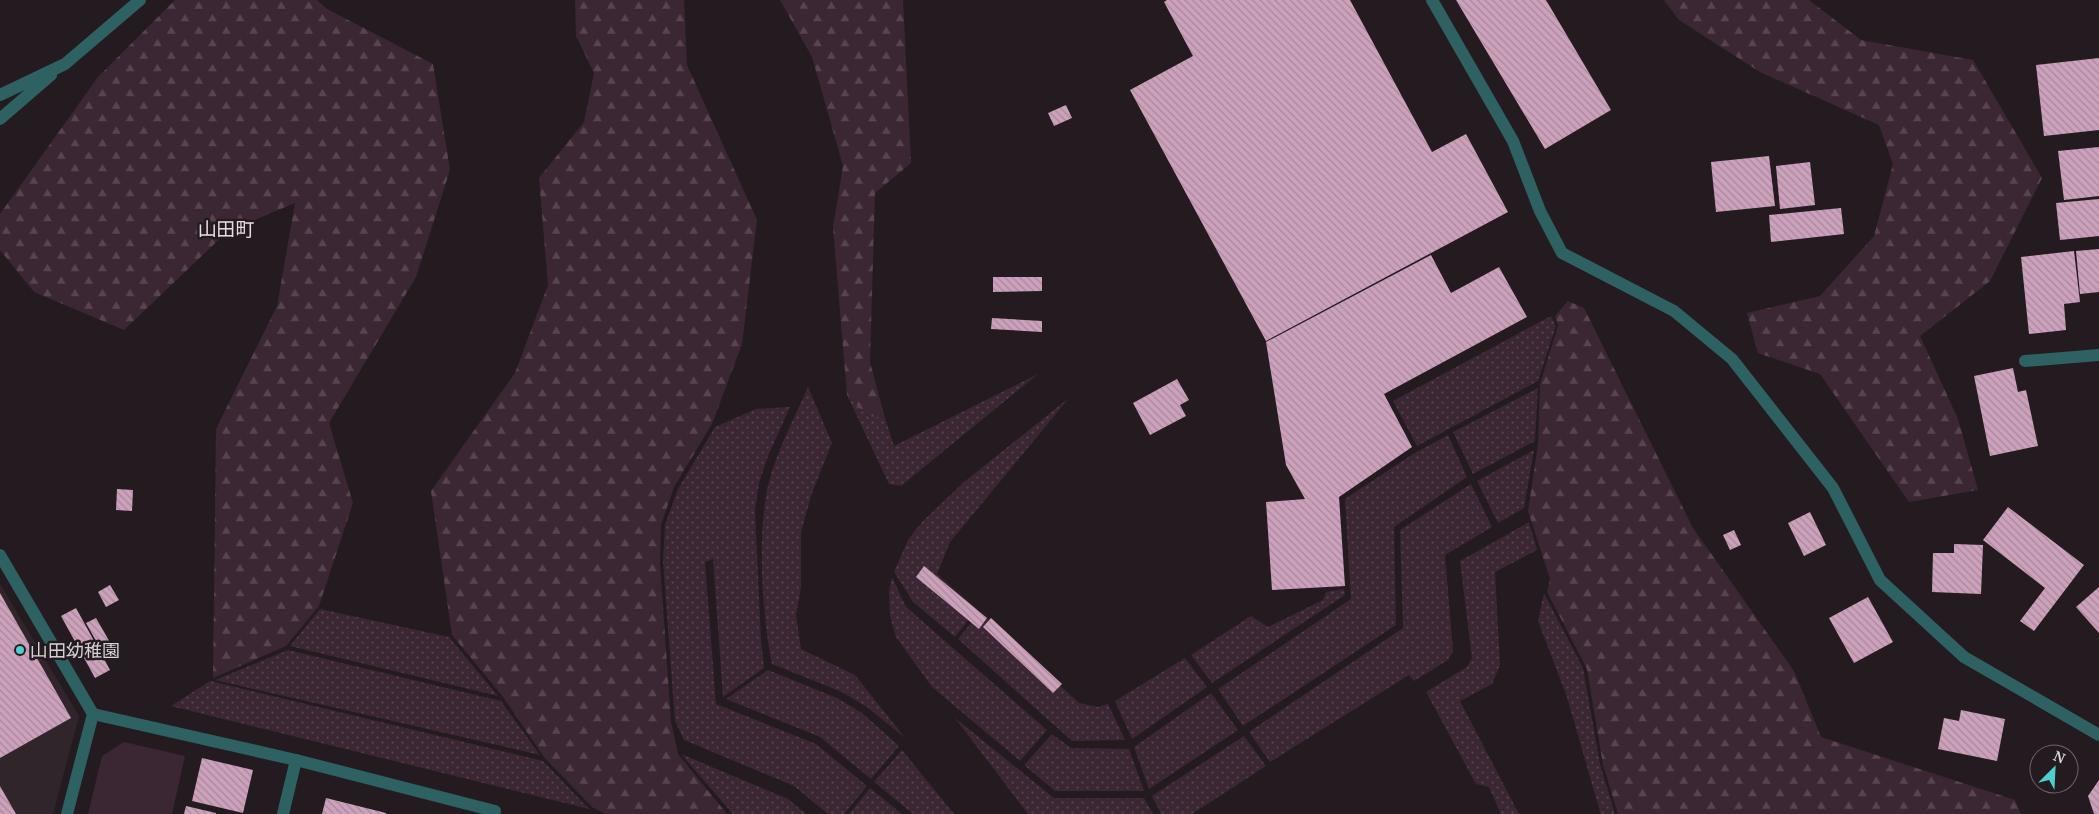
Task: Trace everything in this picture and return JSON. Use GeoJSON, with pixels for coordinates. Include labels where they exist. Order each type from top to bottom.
{"type":"FeatureCollection","features":[{"type":"Feature","properties":{"kind":"street"},"geometry":{"type":"LineString","coordinates":[[0,119],[140,0]]}},
{"type":"Feature","properties":{"kind":"street"},"geometry":{"type":"LineString","coordinates":[[1432,0],[1513,142],[1540,211],[1562,253],[1674,311],[1732,359],[1833,488],[1880,580],[1964,657],[2099,735]]}},
{"type":"Feature","properties":{"kind":"street"},"geometry":{"type":"LineString","coordinates":[[0,95],[65,64]]}},
{"type":"Feature","properties":{"kind":"street"},"geometry":{"type":"LineString","coordinates":[[2025,361],[2099,355]]}},
{"type":"Feature","properties":{"kind":"street"},"geometry":{"type":"LineString","coordinates":[[0,555],[93,714],[67,814]]}},
{"type":"Feature","properties":{"kind":"street"},"geometry":{"type":"LineString","coordinates":[[93,714],[296,760],[495,811],[494,814]]}},
{"type":"Feature","properties":{"kind":"street"},"geometry":{"type":"LineString","coordinates":[[283,814],[296,760]]}},
{"type":"Feature","properties":{"kind":"shaded area","name":"山田幼稚園"},"geometry":{"type":"Polygon","coordinates":[[[0,584],[79,716],[53,814],[0,814],[0,584]]]}},
{"type":"Feature","properties":{"kind":"green space"},"geometry":{"type":"Polygon","coordinates":[[[175,0],[317,0],[327,9],[433,64],[450,170],[416,277],[329,423],[353,503],[319,606],[286,646],[213,678],[216,429],[277,306],[295,203],[228,231],[124,330],[34,292],[0,250],[0,214],[98,77],[175,0]]]}},
{"type":"Feature","properties":{"kind":"green space"},"geometry":{"type":"Polygon","coordinates":[[[575,0],[684,0],[687,65],[757,220],[742,344],[712,424],[674,487],[661,525],[660,563],[671,722],[678,754],[727,814],[606,814],[592,807],[544,757],[503,697],[452,635],[431,491],[515,373],[548,285],[539,178],[584,122],[594,73],[576,36],[575,0]]]}},
{"type":"Feature","properties":{"kind":"green space"},"geometry":{"type":"Polygon","coordinates":[[[780,0],[903,0],[911,163],[875,193],[870,362],[885,418],[867,416],[847,395],[833,227],[843,166],[812,57],[780,0]]]}},
{"type":"Feature","properties":{"kind":"green space"},"geometry":{"type":"Polygon","coordinates":[[[1664,0],[1809,0],[1861,40],[1973,60],[2042,178],[1990,281],[1920,336],[1958,419],[1978,490],[1909,502],[1820,374],[1758,353],[1747,313],[1820,296],[1874,236],[1893,164],[1879,125],[1760,72],[1679,20],[1664,0]]]}},
{"type":"Feature","properties":{"kind":"green space"},"geometry":{"type":"Polygon","coordinates":[[[1568,301],[1584,308],[1693,528],[1794,671],[1821,737],[2015,800],[2021,814],[1618,814],[1603,765],[1587,669],[1547,592],[1550,579],[1528,511],[1538,444],[1540,384],[1558,326],[1555,316],[1568,301]]]}},
{"type":"Feature","properties":{"kind":"green space"},"geometry":{"type":"Polygon","coordinates":[[[1551,316],[1556,326],[1538,381],[1417,446],[1393,401],[1551,316]]]}},
{"type":"Feature","properties":{"kind":"green space"},"geometry":{"type":"Polygon","coordinates":[[[1038,374],[901,486],[889,484],[847,395],[867,416],[885,418],[894,446],[1038,374]]]}},
{"type":"Feature","properties":{"kind":"green space"},"geometry":{"type":"Polygon","coordinates":[[[808,387],[832,443],[812,493],[801,532],[801,587],[796,615],[801,649],[855,675],[905,738],[867,707],[842,692],[772,664],[763,599],[762,551],[765,505],[771,473],[808,387]]]}},
{"type":"Feature","properties":{"kind":"green space"},"geometry":{"type":"Polygon","coordinates":[[[1538,388],[1535,441],[1473,474],[1453,432],[1538,388]]]}},
{"type":"Feature","properties":{"kind":"green space"},"geometry":{"type":"Polygon","coordinates":[[[1069,398],[950,542],[937,574],[977,609],[955,637],[913,602],[894,572],[908,540],[922,522],[964,482],[1069,398]]]}},
{"type":"Feature","properties":{"kind":"green space"},"geometry":{"type":"Polygon","coordinates":[[[790,407],[768,456],[759,483],[755,511],[764,668],[723,697],[713,559],[705,562],[716,704],[816,744],[867,786],[844,814],[828,814],[794,786],[684,740],[675,721],[663,562],[665,525],[678,489],[715,427],[756,409],[790,407]]]}},
{"type":"Feature","properties":{"kind":"green space"},"geometry":{"type":"Polygon","coordinates":[[[1448,435],[1467,477],[1394,527],[1396,625],[1243,726],[1218,689],[1351,599],[1345,499],[1413,454],[1448,435]]]}},
{"type":"Feature","properties":{"kind":"green space"},"geometry":{"type":"Polygon","coordinates":[[[1534,450],[1524,508],[1498,523],[1477,481],[1534,450]]]}},
{"type":"Feature","properties":{"kind":"green space"},"geometry":{"type":"Polygon","coordinates":[[[1471,484],[1492,527],[1445,555],[1453,651],[1448,660],[1414,681],[1409,675],[1270,762],[1249,732],[1403,628],[1400,530],[1471,484]]]}},
{"type":"Feature","properties":{"kind":"green space"},"geometry":{"type":"Polygon","coordinates":[[[1529,522],[1537,550],[1495,572],[1500,665],[1492,684],[1460,701],[1519,814],[1501,814],[1489,787],[1476,784],[1426,692],[1467,667],[1472,658],[1460,561],[1529,522]]]}},
{"type":"Feature","properties":{"kind":"green space"},"geometry":{"type":"Polygon","coordinates":[[[892,577],[906,607],[1047,730],[1020,761],[932,687],[896,637],[890,616],[889,592],[892,577]]]}},
{"type":"Feature","properties":{"kind":"green space"},"geometry":{"type":"Polygon","coordinates":[[[1344,589],[1345,595],[1212,683],[1191,655],[1251,616],[1268,627],[1323,600],[1326,592],[1344,589]]]}},
{"type":"Feature","properties":{"kind":"green space"},"geometry":{"type":"Polygon","coordinates":[[[1544,593],[1583,668],[1600,764],[1615,814],[1601,814],[1600,812],[1567,697],[1538,621],[1544,593]]]}},
{"type":"Feature","properties":{"kind":"green space"},"geometry":{"type":"Polygon","coordinates":[[[320,609],[449,637],[498,696],[290,646],[320,609]]]}},
{"type":"Feature","properties":{"kind":"green space"},"geometry":{"type":"Polygon","coordinates":[[[980,612],[1079,703],[1098,707],[1108,704],[1125,740],[1072,741],[958,639],[980,612]]]}},
{"type":"Feature","properties":{"kind":"green space"},"geometry":{"type":"Polygon","coordinates":[[[288,650],[501,701],[540,755],[215,680],[288,650]]]}},
{"type":"Feature","properties":{"kind":"green space"},"geometry":{"type":"Polygon","coordinates":[[[1185,658],[1207,687],[1132,739],[1115,701],[1185,658]]]}},
{"type":"Feature","properties":{"kind":"green space"},"geometry":{"type":"Polygon","coordinates":[[[768,670],[837,698],[862,713],[899,746],[871,779],[820,737],[726,699],[768,670]]]}},
{"type":"Feature","properties":{"kind":"green space"},"geometry":{"type":"Polygon","coordinates":[[[210,681],[543,761],[589,809],[171,706],[210,681]]]}},
{"type":"Feature","properties":{"kind":"green space"},"geometry":{"type":"Polygon","coordinates":[[[1211,693],[1238,730],[1149,789],[1134,747],[1211,693]]]}},
{"type":"Feature","properties":{"kind":"green space"},"geometry":{"type":"Polygon","coordinates":[[[955,718],[1054,798],[1144,798],[1153,814],[1028,814],[955,718]]]}},
{"type":"Feature","properties":{"kind":"green space"},"geometry":{"type":"Polygon","coordinates":[[[1052,734],[1071,748],[1129,749],[1144,791],[1055,791],[1024,765],[1052,734]]]}},
{"type":"Feature","properties":{"kind":"green space"},"geometry":{"type":"Polygon","coordinates":[[[1244,736],[1266,766],[1192,814],[1161,814],[1152,796],[1244,736]]]}},
{"type":"Feature","properties":{"kind":"green space"},"geometry":{"type":"Polygon","coordinates":[[[124,742],[185,756],[172,814],[88,814],[102,756],[124,742]]]}},
{"type":"Feature","properties":{"kind":"green space"},"geometry":{"type":"Polygon","coordinates":[[[902,750],[954,814],[913,814],[874,782],[902,750]]]}},
{"type":"Feature","properties":{"kind":"green space"},"geometry":{"type":"Polygon","coordinates":[[[681,754],[788,799],[806,814],[733,814],[681,754]]]}},
{"type":"Feature","properties":{"kind":"green space"},"geometry":{"type":"Polygon","coordinates":[[[870,788],[902,814],[849,814],[870,788]]]}},
{"type":"Feature","properties":{"kind":"building"},"geometry":{"type":"Polygon","coordinates":[[[1167,0],[1350,0],[1432,152],[1466,134],[1508,212],[1266,341],[1130,90],[1193,56],[1164,2],[1167,0]]]}},
{"type":"Feature","properties":{"kind":"building"},"geometry":{"type":"Polygon","coordinates":[[[1456,0],[1546,0],[1611,110],[1545,149],[1456,0]]]}},
{"type":"Feature","properties":{"kind":"building"},"geometry":{"type":"Polygon","coordinates":[[[2099,58],[2099,130],[2044,136],[2036,65],[2099,58]]]}},
{"type":"Feature","properties":{"kind":"building"},"geometry":{"type":"Polygon","coordinates":[[[1066,105],[1072,118],[1054,126],[1048,113],[1066,105]]]}},
{"type":"Feature","properties":{"kind":"building"},"geometry":{"type":"Polygon","coordinates":[[[2099,147],[2099,196],[2064,200],[2058,151],[2099,147]]]}},
{"type":"Feature","properties":{"kind":"building"},"geometry":{"type":"Polygon","coordinates":[[[1769,156],[1775,206],[1716,212],[1711,162],[1769,156]]]}},
{"type":"Feature","properties":{"kind":"building"},"geometry":{"type":"Polygon","coordinates":[[[1810,162],[1815,205],[1780,209],[1776,166],[1810,162]]]}},
{"type":"Feature","properties":{"kind":"building"},"geometry":{"type":"Polygon","coordinates":[[[2099,199],[2099,236],[2060,240],[2056,203],[2099,199]]]}},
{"type":"Feature","properties":{"kind":"building"},"geometry":{"type":"Polygon","coordinates":[[[1841,208],[1844,234],[1771,242],[1769,215],[1841,208]]]}},
{"type":"Feature","properties":{"kind":"building"},"geometry":{"type":"Polygon","coordinates":[[[2099,249],[2099,292],[2080,294],[2076,251],[2099,249]]]}},
{"type":"Feature","properties":{"kind":"building"},"geometry":{"type":"Polygon","coordinates":[[[2074,251],[2080,302],[2064,304],[2066,330],[2029,334],[2021,257],[2074,251]]]}},
{"type":"Feature","properties":{"kind":"building"},"geometry":{"type":"Polygon","coordinates":[[[1431,255],[1451,293],[1499,267],[1527,317],[1384,394],[1412,447],[1339,497],[1345,586],[1272,590],[1266,502],[1305,499],[1286,465],[1266,342],[1431,255]]]}},
{"type":"Feature","properties":{"kind":"building"},"geometry":{"type":"Polygon","coordinates":[[[993,277],[1042,277],[1042,291],[993,292],[993,277]]]}},
{"type":"Feature","properties":{"kind":"building"},"geometry":{"type":"Polygon","coordinates":[[[992,318],[1042,321],[1042,332],[991,329],[992,318]]]}},
{"type":"Feature","properties":{"kind":"building"},"geometry":{"type":"Polygon","coordinates":[[[2013,368],[2018,392],[2026,390],[2038,446],[1990,456],[1974,376],[2013,368]]]}},
{"type":"Feature","properties":{"kind":"building"},"geometry":{"type":"Polygon","coordinates":[[[1177,379],[1189,400],[1180,405],[1186,416],[1150,435],[1133,403],[1177,379]]]}},
{"type":"Feature","properties":{"kind":"building"},"geometry":{"type":"Polygon","coordinates":[[[117,489],[133,490],[132,511],[116,510],[117,489]]]}},
{"type":"Feature","properties":{"kind":"building"},"geometry":{"type":"Polygon","coordinates":[[[2008,507],[2084,565],[2034,631],[2020,621],[2045,588],[1983,540],[2008,507]]]}},
{"type":"Feature","properties":{"kind":"building"},"geometry":{"type":"Polygon","coordinates":[[[1810,512],[1826,545],[1804,556],[1788,523],[1810,512]]]}},
{"type":"Feature","properties":{"kind":"building"},"geometry":{"type":"Polygon","coordinates":[[[1734,530],[1741,545],[1730,550],[1723,535],[1734,530]]]}},
{"type":"Feature","properties":{"kind":"building"},"geometry":{"type":"Polygon","coordinates":[[[1954,544],[1983,545],[1981,594],[1932,592],[1933,553],[1954,553],[1954,544]]]}},
{"type":"Feature","properties":{"kind":"building"},"geometry":{"type":"Polygon","coordinates":[[[924,566],[987,618],[979,629],[916,577],[924,566]]]}},
{"type":"Feature","properties":{"kind":"building"},"geometry":{"type":"Polygon","coordinates":[[[110,585],[119,600],[106,607],[98,592],[110,585]]]}},
{"type":"Feature","properties":{"kind":"building"},"geometry":{"type":"Polygon","coordinates":[[[2099,587],[2099,633],[2076,607],[2099,587]]]}},
{"type":"Feature","properties":{"kind":"building"},"geometry":{"type":"Polygon","coordinates":[[[0,593],[71,718],[0,758],[0,593]]]}},
{"type":"Feature","properties":{"kind":"building"},"geometry":{"type":"Polygon","coordinates":[[[1868,597],[1893,642],[1854,663],[1829,618],[1868,597]]]}},
{"type":"Feature","properties":{"kind":"building"},"geometry":{"type":"Polygon","coordinates":[[[76,608],[110,670],[95,678],[61,616],[76,608]]]}},
{"type":"Feature","properties":{"kind":"building"},"geometry":{"type":"Polygon","coordinates":[[[96,618],[115,651],[105,657],[86,623],[96,618]]]}},
{"type":"Feature","properties":{"kind":"building"},"geometry":{"type":"Polygon","coordinates":[[[991,618],[1062,684],[1053,693],[983,627],[991,618]]]}},
{"type":"Feature","properties":{"kind":"building"},"geometry":{"type":"Polygon","coordinates":[[[1961,710],[2005,719],[1997,761],[1938,749],[1944,718],[1959,721],[1961,710]]]}},
{"type":"Feature","properties":{"kind":"building"},"geometry":{"type":"Polygon","coordinates":[[[202,758],[253,770],[243,813],[192,801],[202,758]]]}},
{"type":"Feature","properties":{"kind":"building"},"geometry":{"type":"Polygon","coordinates":[[[2099,780],[2099,814],[2094,814],[2088,796],[2099,780]]]}},
{"type":"Feature","properties":{"kind":"building"},"geometry":{"type":"Polygon","coordinates":[[[0,786],[16,814],[0,814],[0,786]]]}},
{"type":"Feature","properties":{"kind":"building"},"geometry":{"type":"Polygon","coordinates":[[[326,798],[386,813],[386,814],[322,814],[326,798]]]}},
{"type":"Feature","properties":{"kind":"building"},"geometry":{"type":"Polygon","coordinates":[[[186,806],[216,813],[216,814],[184,814],[186,806]]]}},
{"type":"Feature","properties":{"kind":"place","name":"山田幼稚園"},"geometry":{"type":"Point","coordinates":[20,650]}},
{"type":"Feature","properties":{"kind":"district","name":"山田町"},"geometry":{"type":"Point","coordinates":[226,229]}}]}
